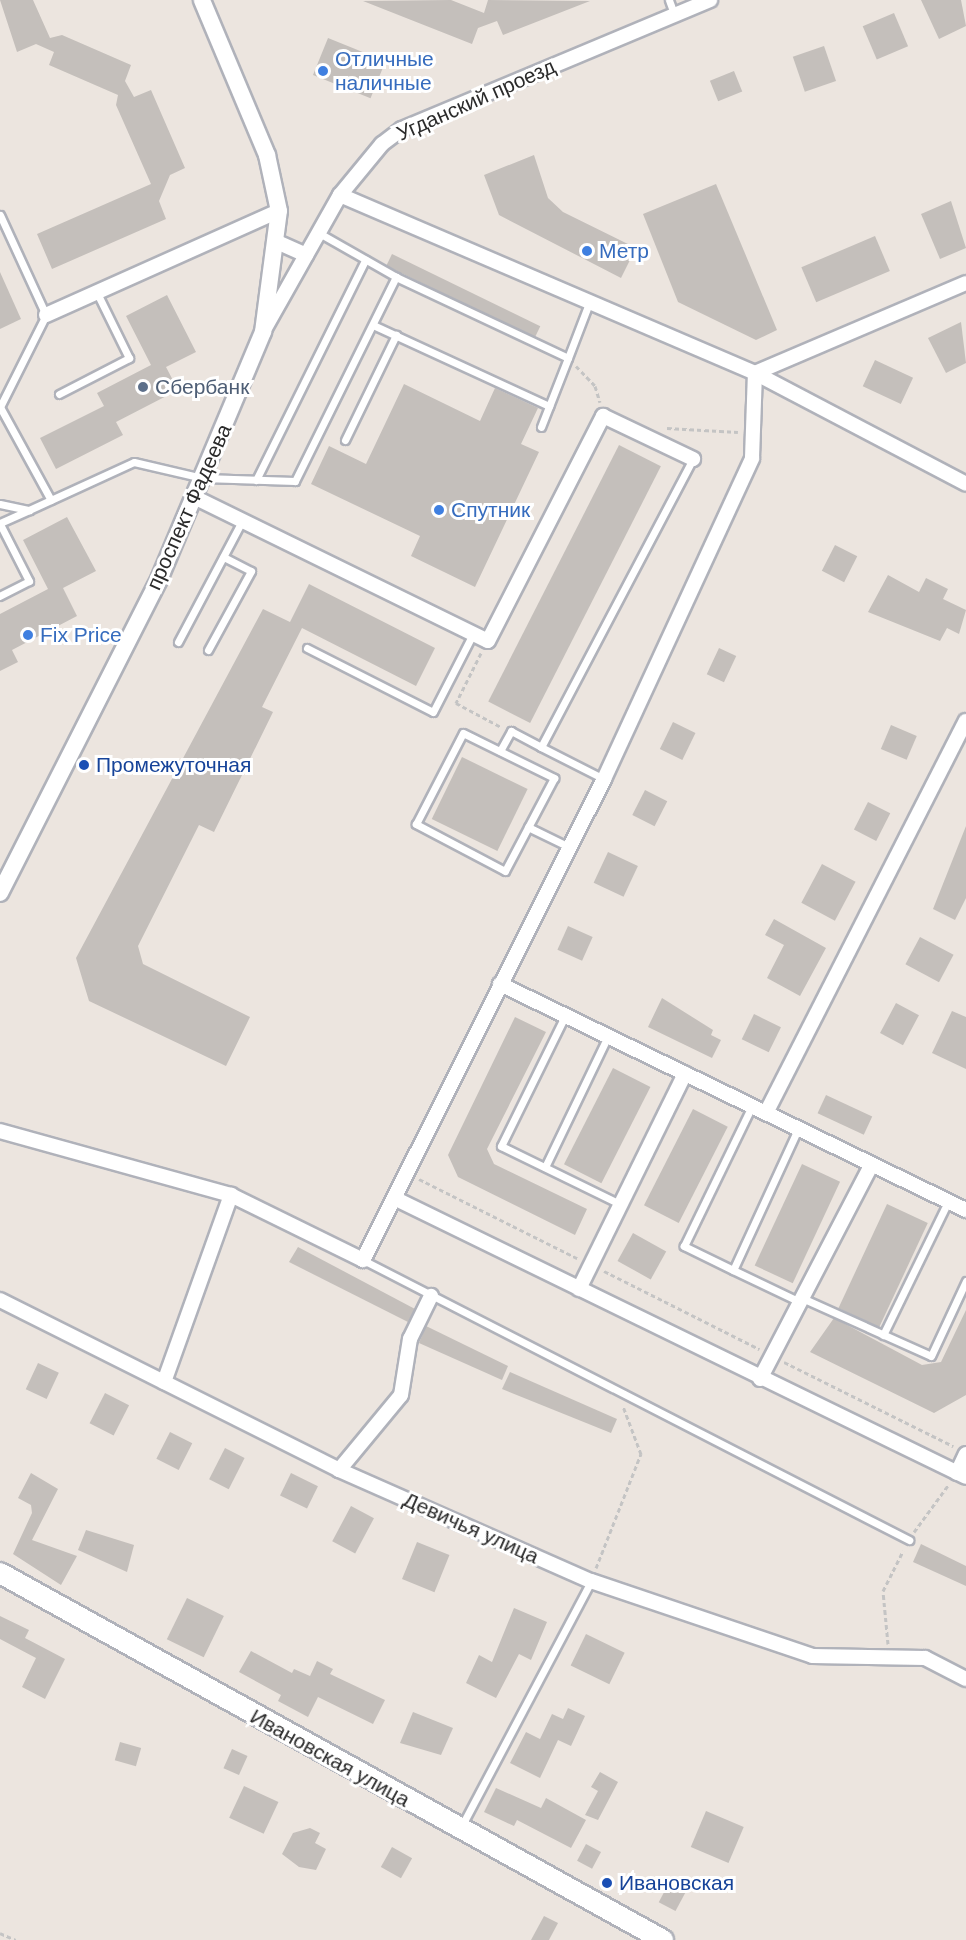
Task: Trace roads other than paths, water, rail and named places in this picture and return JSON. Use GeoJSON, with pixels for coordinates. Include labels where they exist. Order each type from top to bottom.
{"type":"FeatureCollection","features":[{"type":"Feature","properties":{"kind":"main road","name":"Ивановская улица"},"geometry":{"type":"LineString","coordinates":[[0,1573],[663,1940]]}},
{"type":"Feature","properties":{"kind":"street","name":"проспект Фадеева"},"geometry":{"type":"LineString","coordinates":[[0,893],[160,577],[262,332],[277,242],[279,211],[267,155],[202,0]]}},
{"type":"Feature","properties":{"kind":"street","name":"Угданский проезд"},"geometry":{"type":"LineString","coordinates":[[262,332],[340,195],[382,144],[402,129],[710,0]]}},
{"type":"Feature","properties":{"kind":"street"},"geometry":{"type":"LineString","coordinates":[[340,195],[755,373],[966,484]]}},
{"type":"Feature","properties":{"kind":"street"},"geometry":{"type":"LineString","coordinates":[[46,315],[279,211]]}},
{"type":"Feature","properties":{"kind":"street"},"geometry":{"type":"LineString","coordinates":[[277,242],[306,255]]}},
{"type":"Feature","properties":{"kind":"street"},"geometry":{"type":"LineString","coordinates":[[755,373],[966,283]]}},
{"type":"Feature","properties":{"kind":"street"},"geometry":{"type":"LineString","coordinates":[[0,1131],[231,1195],[363,1260],[604,779],[752,458],[755,373]]}},
{"type":"Feature","properties":{"kind":"street"},"geometry":{"type":"LineString","coordinates":[[194,497],[488,641],[603,416],[693,459]]}},
{"type":"Feature","properties":{"kind":"street"},"geometry":{"type":"LineString","coordinates":[[766,1113],[966,721]]}},
{"type":"Feature","properties":{"kind":"street"},"geometry":{"type":"LineString","coordinates":[[500,984],[966,1210]]}},
{"type":"Feature","properties":{"kind":"street"},"geometry":{"type":"LineString","coordinates":[[579,1289],[685,1074]]}},
{"type":"Feature","properties":{"kind":"street"},"geometry":{"type":"LineString","coordinates":[[760,1378],[872,1164]]}},
{"type":"Feature","properties":{"kind":"street"},"geometry":{"type":"LineString","coordinates":[[164,1382],[231,1195]]}},
{"type":"Feature","properties":{"kind":"street"},"geometry":{"type":"LineString","coordinates":[[394,1198],[962,1475],[961,1451]]}},
{"type":"Feature","properties":{"kind":"street"},"geometry":{"type":"LineString","coordinates":[[339,1470],[400,1395],[410,1339],[431,1296]]}},
{"type":"Feature","properties":{"kind":"street","name":"Девичья улица"},"geometry":{"type":"LineString","coordinates":[[0,1300],[339,1470],[591,1581],[812,1656],[925,1658],[966,1679]]}},
{"type":"Feature","properties":{"kind":"lane"},"geometry":{"type":"LineString","coordinates":[[669,0],[674,14]]}},
{"type":"Feature","properties":{"kind":"lane"},"geometry":{"type":"LineString","coordinates":[[0,215],[46,315],[0,407],[51,500]]}},
{"type":"Feature","properties":{"kind":"lane"},"geometry":{"type":"LineString","coordinates":[[319,233],[396,277],[568,358]]}},
{"type":"Feature","properties":{"kind":"lane"},"geometry":{"type":"LineString","coordinates":[[256,480],[365,260]]}},
{"type":"Feature","properties":{"kind":"lane"},"geometry":{"type":"LineString","coordinates":[[0,596],[29,581],[0,524],[134,462],[203,478],[295,481],[396,277]]}},
{"type":"Feature","properties":{"kind":"lane"},"geometry":{"type":"LineString","coordinates":[[59,394],[129,358],[97,293]]}},
{"type":"Feature","properties":{"kind":"lane"},"geometry":{"type":"LineString","coordinates":[[541,427],[589,303]]}},
{"type":"Feature","properties":{"kind":"lane"},"geometry":{"type":"LineString","coordinates":[[373,325],[549,406]]}},
{"type":"Feature","properties":{"kind":"lane"},"geometry":{"type":"LineString","coordinates":[[345,440],[396,335]]}},
{"type":"Feature","properties":{"kind":"lane"},"geometry":{"type":"LineString","coordinates":[[541,747],[693,459]]}},
{"type":"Feature","properties":{"kind":"lane"},"geometry":{"type":"LineString","coordinates":[[0,504],[29,510]]}},
{"type":"Feature","properties":{"kind":"lane"},"geometry":{"type":"LineString","coordinates":[[178,642],[242,521]]}},
{"type":"Feature","properties":{"kind":"lane"},"geometry":{"type":"LineString","coordinates":[[208,650],[251,571],[223,557]]}},
{"type":"Feature","properties":{"kind":"lane"},"geometry":{"type":"LineString","coordinates":[[307,648],[433,712],[473,634]]}},
{"type":"Feature","properties":{"kind":"lane"},"geometry":{"type":"LineString","coordinates":[[500,751],[511,731],[604,779]]}},
{"type":"Feature","properties":{"kind":"lane"},"geometry":{"type":"LineString","coordinates":[[464,733],[500,751],[554,778],[505,871],[416,824],[464,733]]}},
{"type":"Feature","properties":{"kind":"lane"},"geometry":{"type":"LineString","coordinates":[[528,827],[569,847]]}},
{"type":"Feature","properties":{"kind":"lane"},"geometry":{"type":"LineString","coordinates":[[564,1016],[501,1146],[620,1204]]}},
{"type":"Feature","properties":{"kind":"lane"},"geometry":{"type":"LineString","coordinates":[[544,1167],[608,1036]]}},
{"type":"Feature","properties":{"kind":"lane"},"geometry":{"type":"LineString","coordinates":[[752,1106],[684,1246],[733,1270],[931,1356],[966,1281]]}},
{"type":"Feature","properties":{"kind":"lane"},"geometry":{"type":"LineString","coordinates":[[733,1270],[798,1129]]}},
{"type":"Feature","properties":{"kind":"lane"},"geometry":{"type":"LineString","coordinates":[[884,1335],[948,1202]]}},
{"type":"Feature","properties":{"kind":"lane"},"geometry":{"type":"LineString","coordinates":[[363,1260],[431,1296],[616,1386],[909,1540]]}},
{"type":"Feature","properties":{"kind":"lane"},"geometry":{"type":"LineString","coordinates":[[460,1829],[591,1581]]}},
{"type":"Feature","properties":{"kind":"place","name":"Отличные наличные"},"geometry":{"type":"Point","coordinates":[323,71]}},
{"type":"Feature","properties":{"kind":"place","name":"Метр"},"geometry":{"type":"Point","coordinates":[587,251]}},
{"type":"Feature","properties":{"kind":"place","name":"Сбербанк"},"geometry":{"type":"Point","coordinates":[143,387]}},
{"type":"Feature","properties":{"kind":"place","name":"Спутник"},"geometry":{"type":"Point","coordinates":[439,510]}},
{"type":"Feature","properties":{"kind":"place","name":"Fix Price"},"geometry":{"type":"Point","coordinates":[28,635]}},
{"type":"Feature","properties":{"kind":"place","name":"Промежуточная"},"geometry":{"type":"Point","coordinates":[84,765]}},
{"type":"Feature","properties":{"kind":"place","name":"Ивановская"},"geometry":{"type":"Point","coordinates":[607,1883]}}]}
